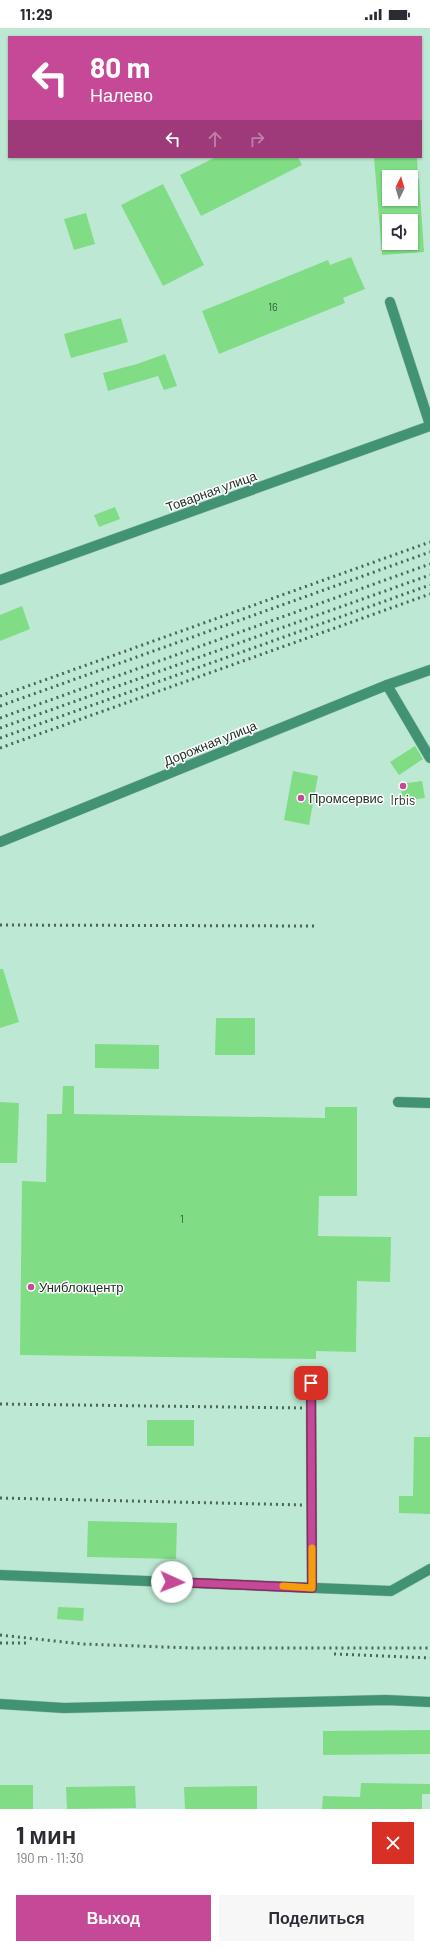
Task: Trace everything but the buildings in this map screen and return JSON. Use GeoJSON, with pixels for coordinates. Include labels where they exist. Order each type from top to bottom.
{"type":"FeatureCollection","features":[{"type":"Feature","properties":{"kind":"street"},"geometry":{"type":"LineString","coordinates":[[390,302],[430,426]]}},
{"type":"Feature","properties":{"kind":"street","name":"Товарная улица"},"geometry":{"type":"LineString","coordinates":[[0,580],[430,426]]}},
{"type":"Feature","properties":{"kind":"street","name":"Дорожная улица"},"geometry":{"type":"LineString","coordinates":[[0,842],[387,685],[430,670]]}},
{"type":"Feature","properties":{"kind":"street"},"geometry":{"type":"LineString","coordinates":[[387,685],[430,758]]}},
{"type":"Feature","properties":{"kind":"street"},"geometry":{"type":"LineString","coordinates":[[398,1102],[430,1103]]}},
{"type":"Feature","properties":{"kind":"street"},"geometry":{"type":"LineString","coordinates":[[311,1383],[312,1588]]}},
{"type":"Feature","properties":{"kind":"street"},"geometry":{"type":"LineString","coordinates":[[0,1575],[391,1591],[430,1569]]}},
{"type":"Feature","properties":{"kind":"street"},"geometry":{"type":"LineString","coordinates":[[0,1704],[64,1708],[378,1700],[430,1702]]}},
{"type":"Feature","properties":{"kind":"railway"},"geometry":{"type":"LineString","coordinates":[[0,696],[430,542]]}},
{"type":"Feature","properties":{"kind":"railway"},"geometry":{"type":"LineString","coordinates":[[0,706],[430,552]]}},
{"type":"Feature","properties":{"kind":"railway"},"geometry":{"type":"LineString","coordinates":[[0,718],[430,564]]}},
{"type":"Feature","properties":{"kind":"railway"},"geometry":{"type":"LineString","coordinates":[[0,728],[430,575]]}},
{"type":"Feature","properties":{"kind":"railway"},"geometry":{"type":"LineString","coordinates":[[0,738],[430,585]]}},
{"type":"Feature","properties":{"kind":"railway"},"geometry":{"type":"LineString","coordinates":[[0,748],[430,594]]}},
{"type":"Feature","properties":{"kind":"railway"},"geometry":{"type":"LineString","coordinates":[[0,925],[315,926]]}},
{"type":"Feature","properties":{"kind":"railway"},"geometry":{"type":"LineString","coordinates":[[0,1404],[304,1408]]}},
{"type":"Feature","properties":{"kind":"railway"},"geometry":{"type":"LineString","coordinates":[[0,1498],[305,1505]]}},
{"type":"Feature","properties":{"kind":"railway"},"geometry":{"type":"LineString","coordinates":[[0,1635],[82,1644],[192,1648],[430,1648]]}},
{"type":"Feature","properties":{"kind":"railway"},"geometry":{"type":"LineString","coordinates":[[0,1643],[28,1643]]}},
{"type":"Feature","properties":{"kind":"railway"},"geometry":{"type":"LineString","coordinates":[[334,1654],[430,1658]]}},
{"type":"Feature","properties":{"kind":"slow traffic"},"geometry":{"type":"LineString","coordinates":[[283,1586],[312,1588],[312,1548]]}},
{"type":"Feature","properties":{"kind":"place","name":"Irbis"},"geometry":{"type":"Point","coordinates":[403,786]}},
{"type":"Feature","properties":{"kind":"place","name":"Промсервис"},"geometry":{"type":"Point","coordinates":[301,798]}},
{"type":"Feature","properties":{"kind":"place","name":"Униблокцентр"},"geometry":{"type":"Point","coordinates":[31,1287]}},
{"type":"Feature","properties":{"kind":"route"},"geometry":{"type":"LineString","coordinates":[[172,1582],[312,1588],[311,1383]]}}]}
